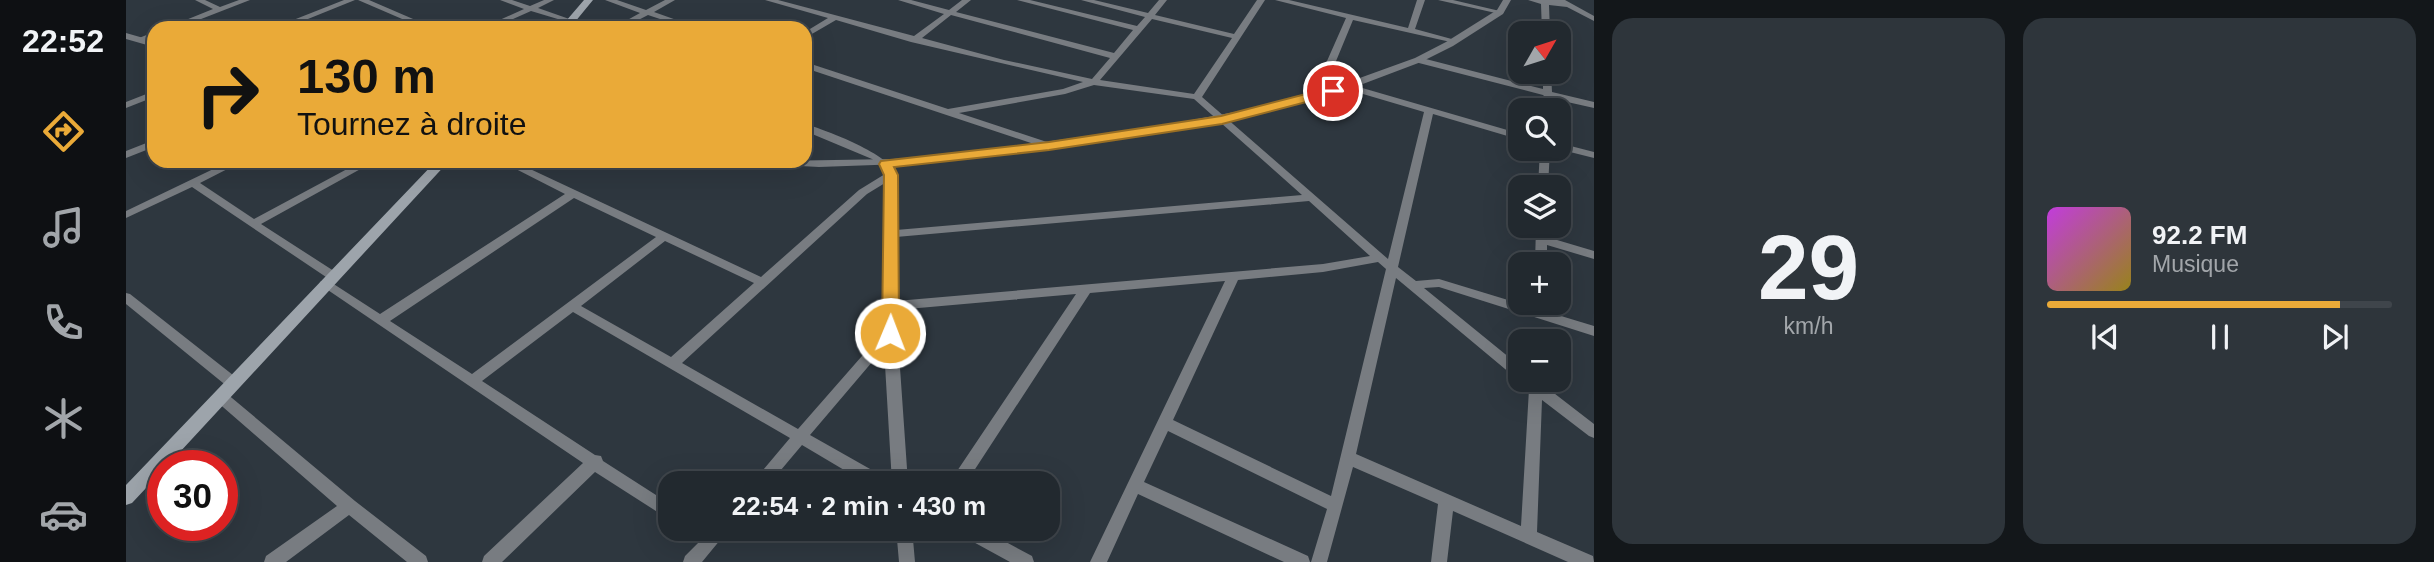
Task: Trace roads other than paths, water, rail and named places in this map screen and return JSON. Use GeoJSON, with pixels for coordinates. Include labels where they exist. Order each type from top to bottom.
{"type":"FeatureCollection","features":[{"type":"Feature","properties":{"kind":"main road"},"geometry":{"type":"LineString","coordinates":[[571,21],[589,0]]}},
{"type":"Feature","properties":{"kind":"main road"},"geometry":{"type":"LineString","coordinates":[[126,497],[436,168]]}},
{"type":"Feature","properties":{"kind":"street"},"geometry":{"type":"LineString","coordinates":[[199,0],[219,9]]}},
{"type":"Feature","properties":{"kind":"street"},"geometry":{"type":"LineString","coordinates":[[188,21],[246,0]]}},
{"type":"Feature","properties":{"kind":"street"},"geometry":{"type":"LineString","coordinates":[[296,21],[351,0]]}},
{"type":"Feature","properties":{"kind":"street"},"geometry":{"type":"LineString","coordinates":[[362,0],[413,21]]}},
{"type":"Feature","properties":{"kind":"street"},"geometry":{"type":"LineString","coordinates":[[503,0],[558,21]]}},
{"type":"Feature","properties":{"kind":"street"},"geometry":{"type":"LineString","coordinates":[[502,21],[550,0]]}},
{"type":"Feature","properties":{"kind":"street"},"geometry":{"type":"LineString","coordinates":[[609,0],[674,21]]}},
{"type":"Feature","properties":{"kind":"street"},"geometry":{"type":"LineString","coordinates":[[631,21],[671,0]]}},
{"type":"Feature","properties":{"kind":"street"},"geometry":{"type":"LineString","coordinates":[[770,0],[914,40],[1094,82],[1197,97],[1310,198],[1508,364]]}},
{"type":"Feature","properties":{"kind":"street"},"geometry":{"type":"LineString","coordinates":[[902,0],[1114,57]]}},
{"type":"Feature","properties":{"kind":"street"},"geometry":{"type":"LineString","coordinates":[[914,40],[967,0]]}},
{"type":"Feature","properties":{"kind":"street"},"geometry":{"type":"LineString","coordinates":[[1021,0],[1138,29]]}},
{"type":"Feature","properties":{"kind":"street"},"geometry":{"type":"LineString","coordinates":[[1085,0],[1236,37]]}},
{"type":"Feature","properties":{"kind":"street"},"geometry":{"type":"LineString","coordinates":[[948,112],[1065,91],[1094,82],[1163,0]]}},
{"type":"Feature","properties":{"kind":"street"},"geometry":{"type":"LineString","coordinates":[[1197,97],[1261,0]]}},
{"type":"Feature","properties":{"kind":"street"},"geometry":{"type":"LineString","coordinates":[[1279,0],[1455,41]]}},
{"type":"Feature","properties":{"kind":"street"},"geometry":{"type":"LineString","coordinates":[[1411,30],[1421,0]]}},
{"type":"Feature","properties":{"kind":"street"},"geometry":{"type":"LineString","coordinates":[[1443,0],[1500,12]]}},
{"type":"Feature","properties":{"kind":"street"},"geometry":{"type":"LineString","coordinates":[[812,163],[888,169],[1222,120],[1349,87],[1418,60],[1455,41],[1500,12],[1507,0]]}},
{"type":"Feature","properties":{"kind":"street"},"geometry":{"type":"LineString","coordinates":[[1532,0],[1569,5]]}},
{"type":"Feature","properties":{"kind":"street"},"geometry":{"type":"LineString","coordinates":[[1559,0],[1594,19]]}},
{"type":"Feature","properties":{"kind":"street"},"geometry":{"type":"LineString","coordinates":[[1545,2],[1546,21]]}},
{"type":"Feature","properties":{"kind":"street"},"geometry":{"type":"LineString","coordinates":[[1317,95],[1351,16]]}},
{"type":"Feature","properties":{"kind":"street"},"geometry":{"type":"LineString","coordinates":[[812,32],[834,18]]}},
{"type":"Feature","properties":{"kind":"street"},"geometry":{"type":"LineString","coordinates":[[126,36],[147,42]]}},
{"type":"Feature","properties":{"kind":"street"},"geometry":{"type":"LineString","coordinates":[[138,40],[147,37]]}},
{"type":"Feature","properties":{"kind":"street"},"geometry":{"type":"LineString","coordinates":[[1418,60],[1594,105]]}},
{"type":"Feature","properties":{"kind":"street"},"geometry":{"type":"LineString","coordinates":[[812,67],[1049,146]]}},
{"type":"Feature","properties":{"kind":"street"},"geometry":{"type":"LineString","coordinates":[[1548,84],[1548,95]]}},
{"type":"Feature","properties":{"kind":"street"},"geometry":{"type":"LineString","coordinates":[[1349,87],[1508,133]]}},
{"type":"Feature","properties":{"kind":"street"},"geometry":{"type":"LineString","coordinates":[[126,105],[147,97]]}},
{"type":"Feature","properties":{"kind":"street"},"geometry":{"type":"LineString","coordinates":[[1319,562],[1348,457],[1385,262],[1429,112]]}},
{"type":"Feature","properties":{"kind":"street"},"geometry":{"type":"LineString","coordinates":[[812,130],[866,152],[888,169],[891,234],[890,333],[899,471]]}},
{"type":"Feature","properties":{"kind":"street"},"geometry":{"type":"LineString","coordinates":[[126,155],[147,146]]}},
{"type":"Feature","properties":{"kind":"street"},"geometry":{"type":"LineString","coordinates":[[1571,149],[1594,155]]}},
{"type":"Feature","properties":{"kind":"street"},"geometry":{"type":"LineString","coordinates":[[126,215],[223,168]]}},
{"type":"Feature","properties":{"kind":"street"},"geometry":{"type":"LineString","coordinates":[[254,223],[357,168]]}},
{"type":"Feature","properties":{"kind":"street"},"geometry":{"type":"LineString","coordinates":[[520,168],[761,282]]}},
{"type":"Feature","properties":{"kind":"street"},"geometry":{"type":"LineString","coordinates":[[673,363],[888,169]]}},
{"type":"Feature","properties":{"kind":"street"},"geometry":{"type":"LineString","coordinates":[[192,183],[254,223],[381,320],[658,505]]}},
{"type":"Feature","properties":{"kind":"street"},"geometry":{"type":"LineString","coordinates":[[381,320],[574,193]]}},
{"type":"Feature","properties":{"kind":"street"},"geometry":{"type":"LineString","coordinates":[[891,234],[1310,198]]}},
{"type":"Feature","properties":{"kind":"street"},"geometry":{"type":"LineString","coordinates":[[474,380],[665,236]]}},
{"type":"Feature","properties":{"kind":"street"},"geometry":{"type":"LineString","coordinates":[[1541,252],[1541,239],[1594,255]]}},
{"type":"Feature","properties":{"kind":"street"},"geometry":{"type":"LineString","coordinates":[[891,306],[1385,262]]}},
{"type":"Feature","properties":{"kind":"street"},"geometry":{"type":"LineString","coordinates":[[1098,562],[1233,277]]}},
{"type":"Feature","properties":{"kind":"street"},"geometry":{"type":"LineString","coordinates":[[1415,286],[1440,283],[1508,300]]}},
{"type":"Feature","properties":{"kind":"street"},"geometry":{"type":"LineString","coordinates":[[965,471],[1085,290]]}},
{"type":"Feature","properties":{"kind":"street"},"geometry":{"type":"LineString","coordinates":[[126,297],[233,383]]}},
{"type":"Feature","properties":{"kind":"street"},"geometry":{"type":"LineString","coordinates":[[572,306],[860,471]]}},
{"type":"Feature","properties":{"kind":"street"},"geometry":{"type":"LineString","coordinates":[[1556,315],[1594,331]]}},
{"type":"Feature","properties":{"kind":"street"},"geometry":{"type":"LineString","coordinates":[[771,471],[890,333]]}},
{"type":"Feature","properties":{"kind":"street"},"geometry":{"type":"LineString","coordinates":[[1529,537],[1531,392]]}},
{"type":"Feature","properties":{"kind":"street"},"geometry":{"type":"LineString","coordinates":[[1543,392],[1594,432]]}},
{"type":"Feature","properties":{"kind":"street"},"geometry":{"type":"LineString","coordinates":[[221,397],[349,506],[420,562]]}},
{"type":"Feature","properties":{"kind":"street"},"geometry":{"type":"LineString","coordinates":[[1165,423],[1336,506]]}},
{"type":"Feature","properties":{"kind":"street"},"geometry":{"type":"LineString","coordinates":[[1348,457],[1587,562]]}},
{"type":"Feature","properties":{"kind":"street"},"geometry":{"type":"LineString","coordinates":[[490,562],[596,461]]}},
{"type":"Feature","properties":{"kind":"street"},"geometry":{"type":"LineString","coordinates":[[1135,485],[1302,562]]}},
{"type":"Feature","properties":{"kind":"street"},"geometry":{"type":"LineString","coordinates":[[1440,562],[1446,500]]}},
{"type":"Feature","properties":{"kind":"street"},"geometry":{"type":"LineString","coordinates":[[272,562],[349,506]]}},
{"type":"Feature","properties":{"kind":"street"},"geometry":{"type":"LineString","coordinates":[[691,562],[710,541]]}},
{"type":"Feature","properties":{"kind":"street"},"geometry":{"type":"LineString","coordinates":[[905,541],[907,562]]}},
{"type":"Feature","properties":{"kind":"street"},"geometry":{"type":"LineString","coordinates":[[987,541],[1026,562]]}}]}
